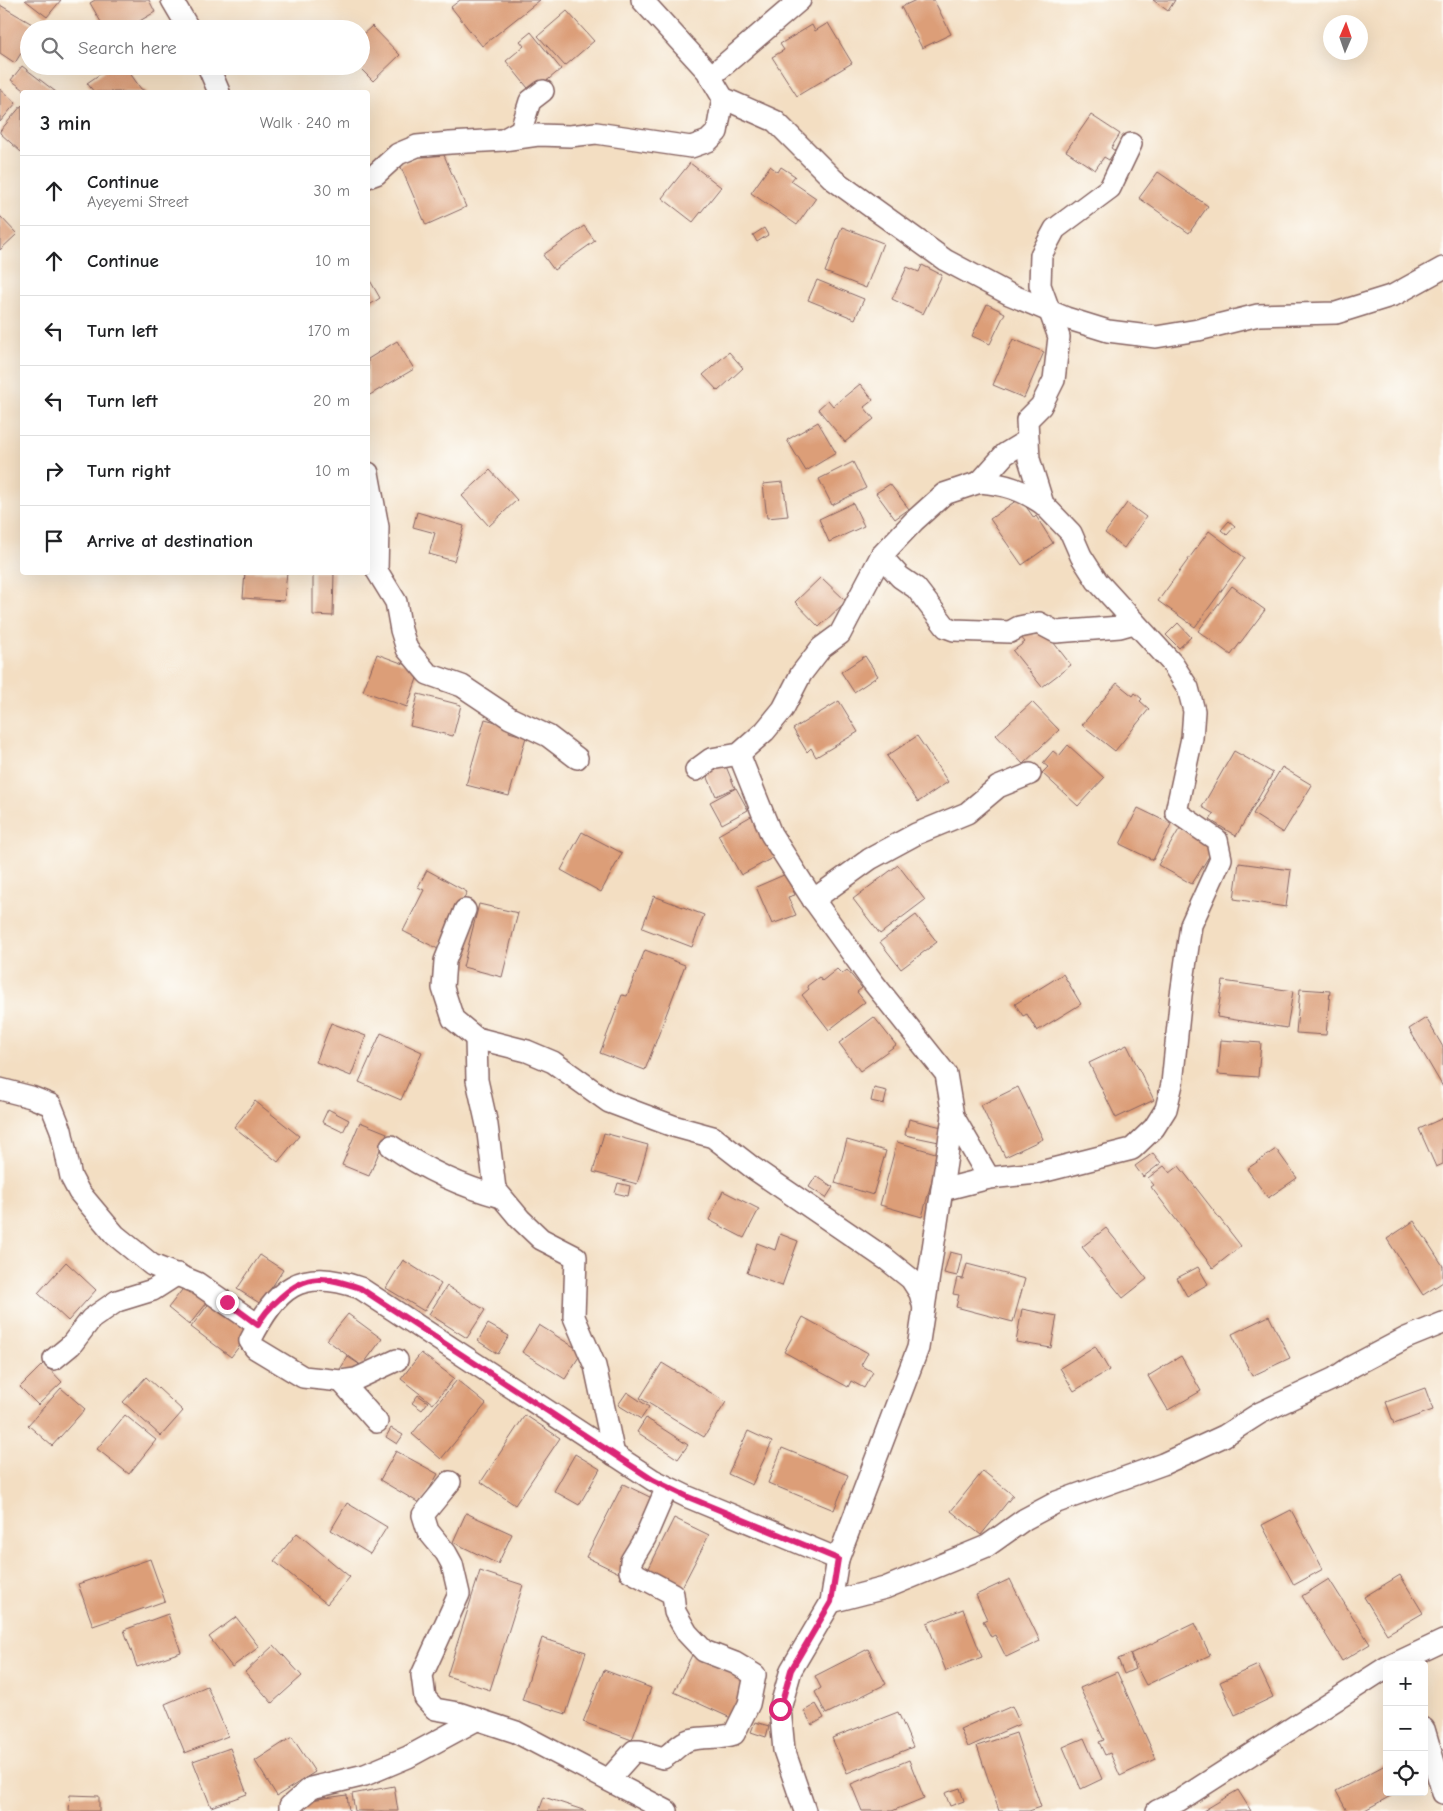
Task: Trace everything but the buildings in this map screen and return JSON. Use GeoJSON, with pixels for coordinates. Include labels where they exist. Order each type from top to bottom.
{"type":"FeatureCollection","features":[{"type":"Feature","properties":{"kind":"street"},"geometry":{"type":"LineString","coordinates":[[172,0],[184,20]]}},
{"type":"Feature","properties":{"kind":"street"},"geometry":{"type":"LineString","coordinates":[[642,0],[710,77],[722,98],[775,121],[834,180],[945,260],[1009,294],[1050,311],[1108,331],[1156,337],[1198,330],[1258,315],[1336,313],[1394,295],[1443,268]]}},
{"type":"Feature","properties":{"kind":"street"},"geometry":{"type":"LineString","coordinates":[[710,77],[800,0]]}},
{"type":"Feature","properties":{"kind":"street"},"geometry":{"type":"LineString","coordinates":[[212,75],[218,90]]}},
{"type":"Feature","properties":{"kind":"street"},"geometry":{"type":"LineString","coordinates":[[503,140],[521,130],[530,101],[544,91]]}},
{"type":"Feature","properties":{"kind":"street"},"geometry":{"type":"LineString","coordinates":[[370,176],[376,174],[398,154],[417,146],[503,140],[538,135],[570,136],[596,133],[691,147],[708,141],[716,132],[722,98]]}},
{"type":"Feature","properties":{"kind":"street"},"geometry":{"type":"LineString","coordinates":[[1043,504],[1029,459],[1027,420],[1041,406],[1054,380],[1059,337],[1040,285],[1041,255],[1055,229],[1110,188],[1132,144]]}},
{"type":"Feature","properties":{"kind":"street"},"geometry":{"type":"LineString","coordinates":[[980,482],[1005,454],[1028,440]]}},
{"type":"Feature","properties":{"kind":"street"},"geometry":{"type":"LineString","coordinates":[[696,770],[711,759],[739,754],[765,731],[783,709],[801,674],[821,648],[840,634],[881,556],[944,494],[980,482],[1003,484],[1026,492],[1043,504],[1071,533],[1081,556],[1097,581],[1172,663],[1188,688],[1194,711],[1192,738],[1176,812],[1217,840],[1221,859],[1191,925],[1172,1084],[1166,1109],[1154,1128],[1132,1149],[1037,1173],[988,1178],[942,1190]]}},
{"type":"Feature","properties":{"kind":"street"},"geometry":{"type":"LineString","coordinates":[[370,484],[378,527],[378,571],[396,602],[401,630],[407,649],[428,674],[462,686],[510,718],[548,736],[577,758]]}},
{"type":"Feature","properties":{"kind":"street"},"geometry":{"type":"LineString","coordinates":[[881,556],[900,577],[916,588],[946,627],[954,630],[1010,632],[1019,627],[1039,623],[1056,632],[1134,623]]}},
{"type":"Feature","properties":{"kind":"street"},"geometry":{"type":"LineString","coordinates":[[739,754],[771,834],[813,900],[872,981],[946,1074],[953,1116],[918,1348],[838,1559],[831,1602],[791,1670],[780,1709],[784,1750],[805,1811]]}},
{"type":"Feature","properties":{"kind":"street"},"geometry":{"type":"LineString","coordinates":[[813,900],[870,859],[916,834],[967,813],[998,787],[1030,774]]}},
{"type":"Feature","properties":{"kind":"street"},"geometry":{"type":"LineString","coordinates":[[465,910],[445,961],[443,988],[454,1019],[476,1038],[527,1051],[553,1062],[609,1102],[673,1126],[713,1137],[753,1168],[905,1274],[920,1294],[924,1308]]}},
{"type":"Feature","properties":{"kind":"street"},"geometry":{"type":"LineString","coordinates":[[476,1038],[476,1080],[487,1125],[495,1189],[520,1219],[541,1239],[576,1257],[574,1317],[595,1366],[614,1455]]}},
{"type":"Feature","properties":{"kind":"street"},"geometry":{"type":"LineString","coordinates":[[0,1089],[31,1097],[51,1105],[61,1130],[71,1177],[79,1192],[115,1235],[152,1265],[197,1283],[258,1325]]}},
{"type":"Feature","properties":{"kind":"street"},"geometry":{"type":"LineString","coordinates":[[953,1116],[988,1178]]}},
{"type":"Feature","properties":{"kind":"street"},"geometry":{"type":"LineString","coordinates":[[391,1146],[410,1160],[482,1192],[501,1197]]}},
{"type":"Feature","properties":{"kind":"street"},"geometry":{"type":"LineString","coordinates":[[54,1359],[71,1345],[91,1319],[118,1301],[154,1290],[178,1274]]}},
{"type":"Feature","properties":{"kind":"street"},"geometry":{"type":"LineString","coordinates":[[397,1360],[356,1379],[341,1381],[303,1377],[285,1368],[255,1348],[250,1341],[258,1325],[273,1305],[296,1283],[313,1278],[338,1280],[360,1288],[614,1455],[667,1487],[838,1559]]}},
{"type":"Feature","properties":{"kind":"street"},"geometry":{"type":"LineString","coordinates":[[831,1602],[885,1588],[987,1546],[1025,1519],[1057,1502],[1163,1464],[1224,1436],[1260,1414],[1335,1378],[1351,1367],[1406,1338],[1443,1323]]}},
{"type":"Feature","properties":{"kind":"street"},"geometry":{"type":"LineString","coordinates":[[341,1381],[376,1422]]}},
{"type":"Feature","properties":{"kind":"street"},"geometry":{"type":"LineString","coordinates":[[450,1482],[423,1515],[428,1531],[446,1552],[452,1564],[459,1594],[422,1675],[425,1698],[435,1709],[458,1713],[516,1732],[667,1811]]}},
{"type":"Feature","properties":{"kind":"street"},"geometry":{"type":"LineString","coordinates":[[608,1780],[634,1751],[663,1758],[690,1739],[734,1734],[749,1704],[755,1675],[736,1663],[704,1651],[687,1633],[675,1612],[673,1594],[630,1571],[631,1561],[645,1538],[667,1487]]}},
{"type":"Feature","properties":{"kind":"street"},"geometry":{"type":"LineString","coordinates":[[1401,1661],[1443,1642]]}},
{"type":"Feature","properties":{"kind":"street"},"geometry":{"type":"LineString","coordinates":[[1157,1811],[1180,1800],[1383,1671]]}},
{"type":"Feature","properties":{"kind":"street"},"geometry":{"type":"LineString","coordinates":[[290,1811],[290,1806],[311,1788],[365,1775],[408,1758],[478,1720]]}},
{"type":"Feature","properties":{"kind":"street"},"geometry":{"type":"LineString","coordinates":[[1428,1742],[1443,1793]]}},
{"type":"Feature","properties":{"kind":"route"},"geometry":{"type":"LineString","coordinates":[[227,1302],[258,1325],[262,1317],[296,1283],[313,1278],[338,1280],[360,1288],[653,1480],[688,1497],[838,1559],[831,1602],[791,1670],[780,1709]]}}]}
